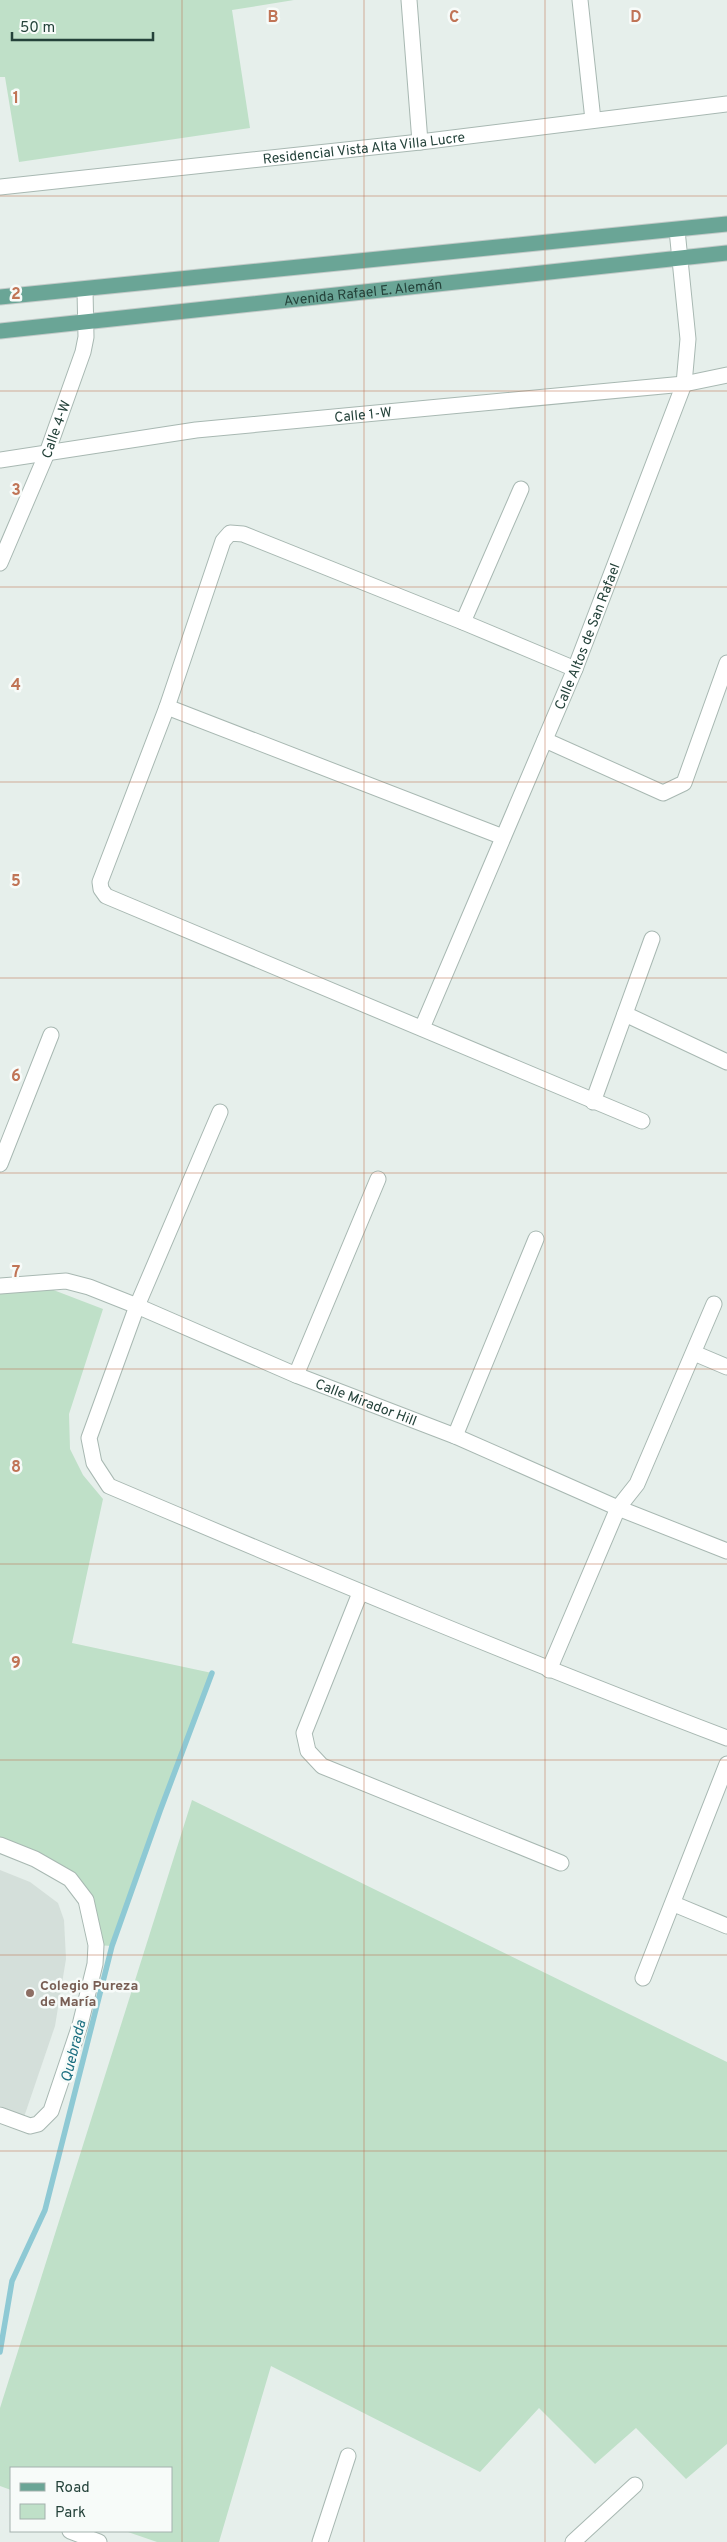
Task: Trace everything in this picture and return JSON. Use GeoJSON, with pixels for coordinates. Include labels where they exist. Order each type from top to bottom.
{"type":"FeatureCollection","features":[{"type":"Feature","properties":{"kind":"main road"},"geometry":{"type":"LineString","coordinates":[[0,297],[86,290],[727,224]]}},
{"type":"Feature","properties":{"kind":"main road","name":"Avenida Rafael E. Alemán"},"geometry":{"type":"LineString","coordinates":[[0,331],[727,253]]}},
{"type":"Feature","properties":{"kind":"street"},"geometry":{"type":"LineString","coordinates":[[409,0],[420,142]]}},
{"type":"Feature","properties":{"kind":"street"},"geometry":{"type":"LineString","coordinates":[[580,0],[593,120]]}},
{"type":"Feature","properties":{"kind":"street","name":"Residencial Vista Alta Villa Lucre"},"geometry":{"type":"LineString","coordinates":[[0,187],[420,142],[727,104]]}},
{"type":"Feature","properties":{"kind":"street","name":"Calle Altos de San Rafael"},"geometry":{"type":"LineString","coordinates":[[422,1028],[575,669],[684,384],[688,339],[677,230]]}},
{"type":"Feature","properties":{"kind":"street","name":"Calle 4-W"},"geometry":{"type":"LineString","coordinates":[[0,563],[47,453],[83,352],[86,322],[86,290]]}},
{"type":"Feature","properties":{"kind":"street","name":"Calle 1-W"},"geometry":{"type":"LineString","coordinates":[[0,460],[196,430],[684,384],[727,375]]}},
{"type":"Feature","properties":{"kind":"street"},"geometry":{"type":"LineString","coordinates":[[463,622],[522,489]]}},
{"type":"Feature","properties":{"kind":"street"},"geometry":{"type":"LineString","coordinates":[[575,669],[243,534],[230,533],[223,541],[166,707],[100,882],[106,896],[642,1122]]}},
{"type":"Feature","properties":{"kind":"street"},"geometry":{"type":"LineString","coordinates":[[544,740],[663,793],[675,789],[684,782],[727,663]]}},
{"type":"Feature","properties":{"kind":"street"},"geometry":{"type":"LineString","coordinates":[[166,707],[503,837]]}},
{"type":"Feature","properties":{"kind":"street"},"geometry":{"type":"LineString","coordinates":[[593,1102],[652,939]]}},
{"type":"Feature","properties":{"kind":"street"},"geometry":{"type":"LineString","coordinates":[[625,1014],[727,1062]]}},
{"type":"Feature","properties":{"kind":"street"},"geometry":{"type":"LineString","coordinates":[[0,1164],[51,1035]]}},
{"type":"Feature","properties":{"kind":"street"},"geometry":{"type":"LineString","coordinates":[[220,1112],[137,1306],[89,1438],[94,1462],[109,1486],[360,1593],[549,1670],[727,1738]]}},
{"type":"Feature","properties":{"kind":"street"},"geometry":{"type":"LineString","coordinates":[[296,1375],[378,1179]]}},
{"type":"Feature","properties":{"kind":"street"},"geometry":{"type":"LineString","coordinates":[[455,1436],[536,1239]]}},
{"type":"Feature","properties":{"kind":"street","name":"Calle Mirador Hill"},"geometry":{"type":"LineString","coordinates":[[0,1286],[66,1281],[137,1306],[296,1375],[455,1436],[618,1508],[727,1551]]}},
{"type":"Feature","properties":{"kind":"street"},"geometry":{"type":"LineString","coordinates":[[549,1670],[618,1508],[637,1484],[714,1304]]}},
{"type":"Feature","properties":{"kind":"street"},"geometry":{"type":"LineString","coordinates":[[694,1353],[727,1367]]}},
{"type":"Feature","properties":{"kind":"street"},"geometry":{"type":"LineString","coordinates":[[360,1593],[304,1733],[308,1751],[322,1766],[560,1864]]}},
{"type":"Feature","properties":{"kind":"street"},"geometry":{"type":"LineString","coordinates":[[643,1978],[674,1904],[727,1764]]}},
{"type":"Feature","properties":{"kind":"street"},"geometry":{"type":"LineString","coordinates":[[0,1845],[35,1859],[70,1879],[86,1900],[96,1945],[95,1964],[80,2025],[51,2111],[38,2124],[20,2124],[0,2116]]}},
{"type":"Feature","properties":{"kind":"street"},"geometry":{"type":"LineString","coordinates":[[674,1904],[727,1926]]}},
{"type":"Feature","properties":{"kind":"street"},"geometry":{"type":"LineString","coordinates":[[320,2542],[348,2456]]}},
{"type":"Feature","properties":{"kind":"street"},"geometry":{"type":"LineString","coordinates":[[573,2542],[635,2485]]}},
{"type":"Feature","properties":{"kind":"street"},"geometry":{"type":"LineString","coordinates":[[73,2532],[99,2542]]}},
{"type":"Feature","properties":{"kind":"shaded area","name":"Colegio Pureza de María"},"geometry":{"type":"Polygon","coordinates":[[[0,1870],[30,1882],[58,1903],[64,1920],[66,1959],[55,2026],[24,2117],[0,2106],[0,1870]]]}},
{"type":"Feature","properties":{"kind":"green space"},"geometry":{"type":"Polygon","coordinates":[[[0,0],[294,0],[232,10],[250,128],[19,162],[5,77],[0,77],[0,0]]]}},
{"type":"Feature","properties":{"kind":"green space"},"geometry":{"type":"Polygon","coordinates":[[[43,1286],[103,1309],[69,1414],[70,1449],[83,1475],[103,1499],[72,1643],[212,1673],[112,1946],[96,1945],[81,1891],[0,1845],[0,1288],[43,1286]]]}},
{"type":"Feature","properties":{"kind":"green space"},"geometry":{"type":"Polygon","coordinates":[[[192,1800],[727,2062],[727,2444],[686,2479],[636,2428],[595,2464],[539,2408],[480,2472],[271,2366],[219,2542],[157,2542],[128,2532],[172,2532],[172,2467],[10,2467],[10,2490],[0,2486],[0,2408],[192,1800]]]}},
{"type":"Feature","properties":{"kind":"waterway","name":"Quebrada"},"geometry":{"type":"LineString","coordinates":[[0,2352],[12,2281],[45,2210],[112,1946],[212,1673]]}},
{"type":"Feature","properties":{"kind":"place","name":"Colegio Pureza de María"},"geometry":{"type":"Point","coordinates":[30,1993]}}]}
